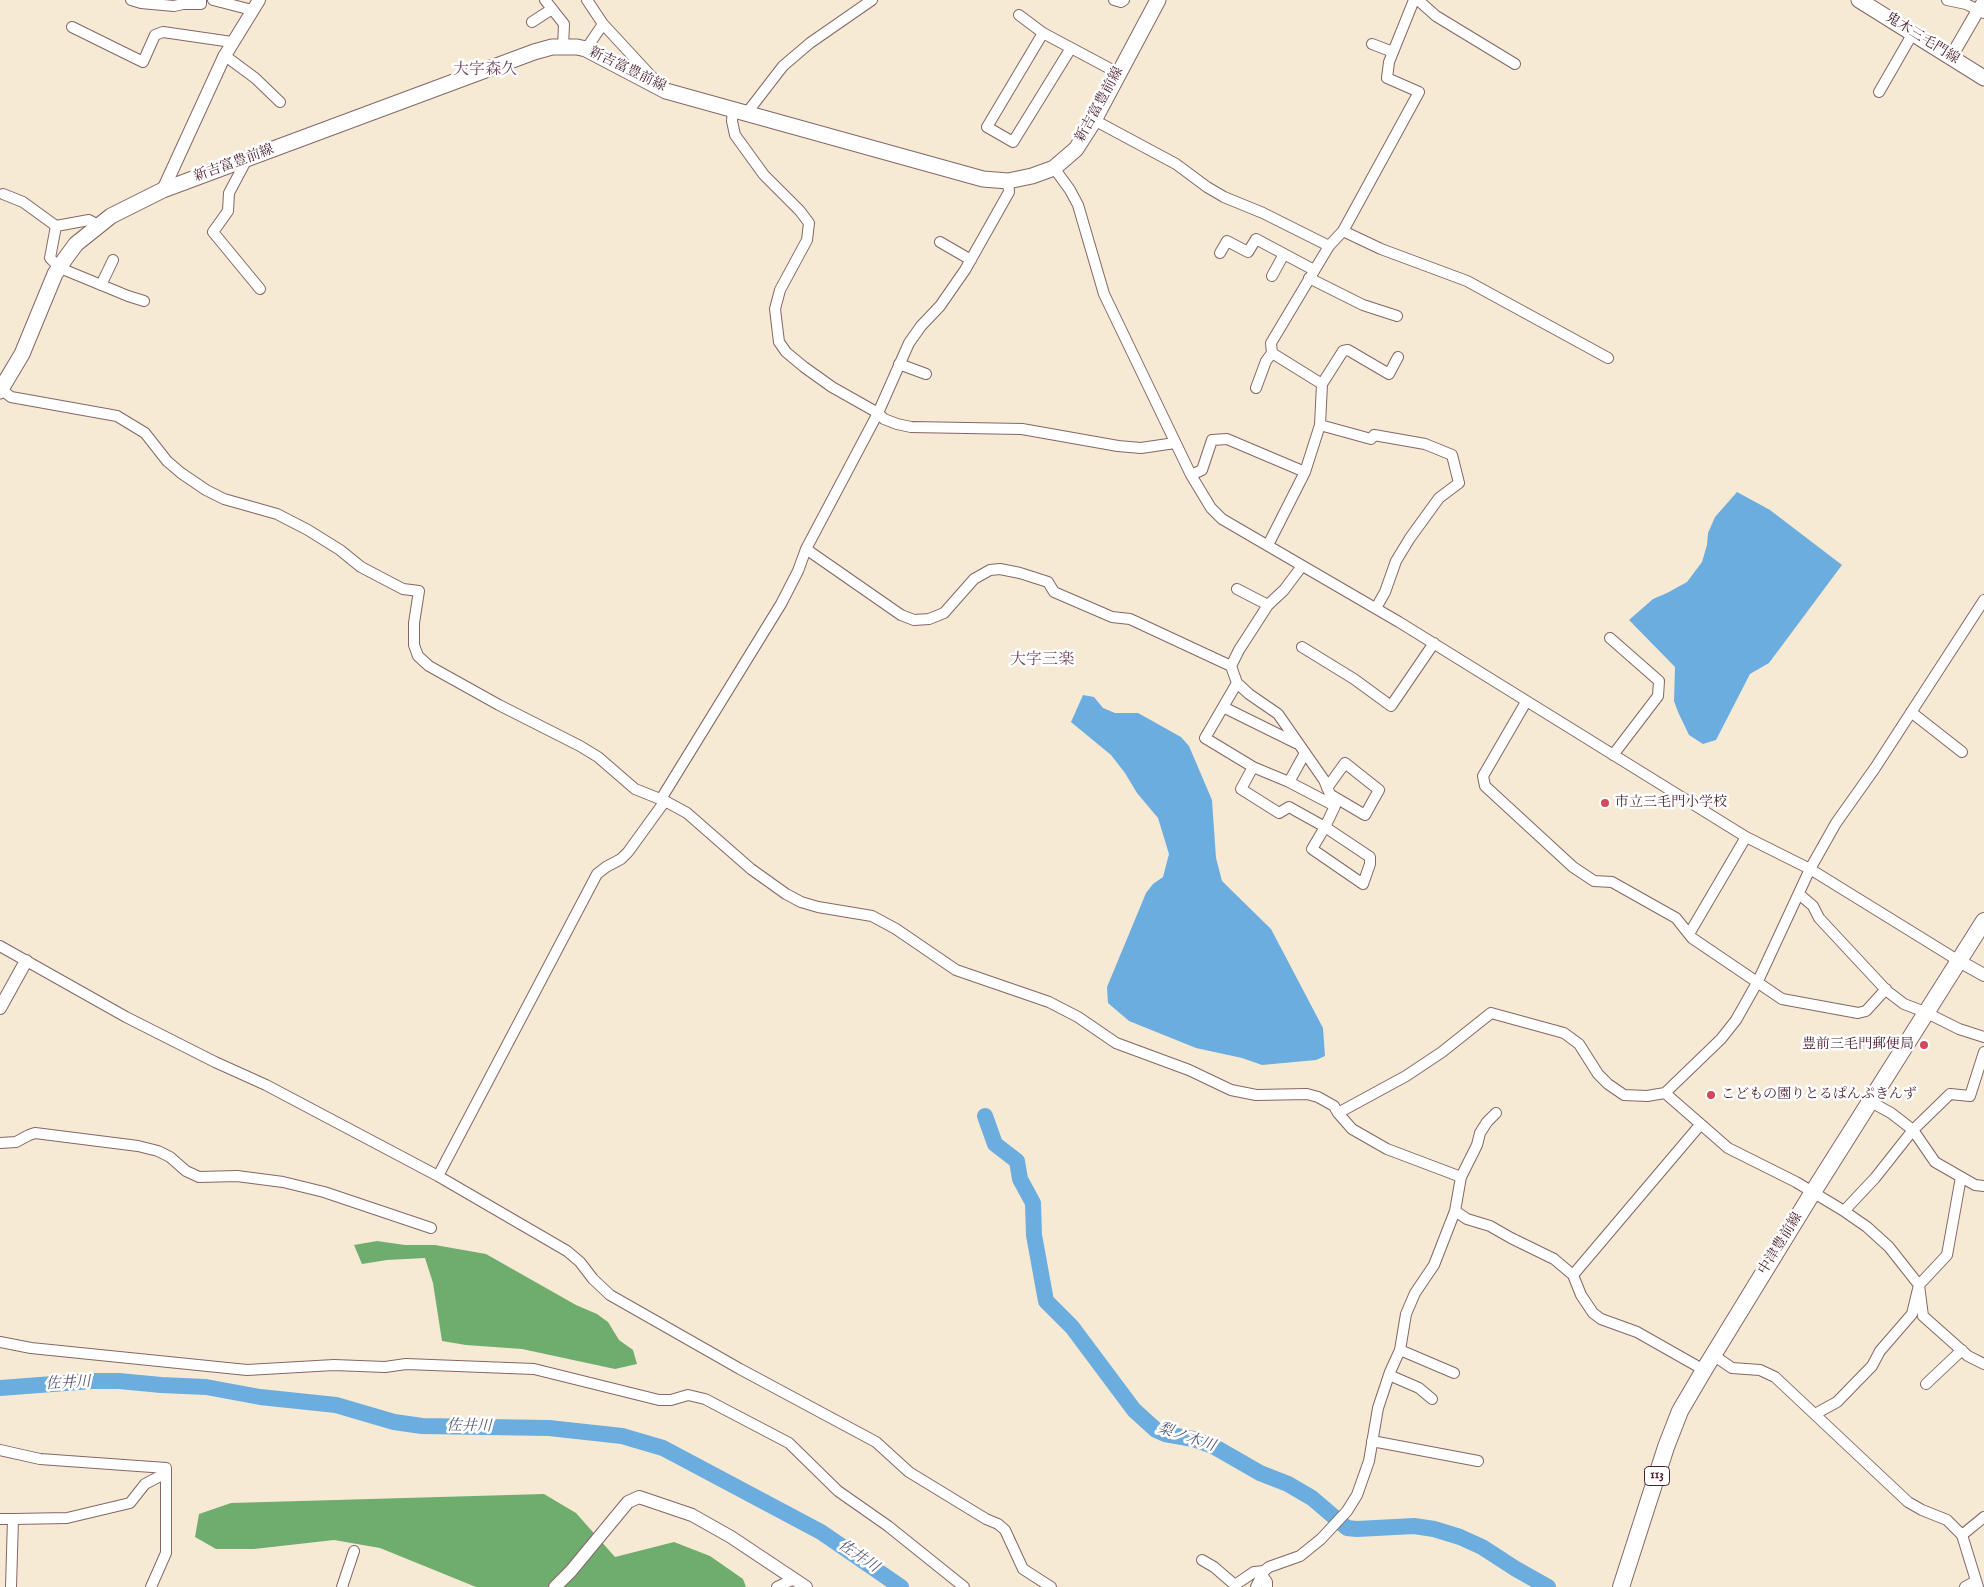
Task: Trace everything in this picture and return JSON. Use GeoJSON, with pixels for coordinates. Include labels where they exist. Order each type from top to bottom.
{"type":"FeatureCollection","features":[{"type":"Feature","properties":{"kind":"main road","name":"新吉富豊前線"},"geometry":{"type":"LineString","coordinates":[[1,390],[22,354],[60,268],[76,244],[111,216],[163,190],[534,52],[552,47],[586,49],[666,90],[983,179],[1008,181],[1032,176],[1054,168],[1076,149],[1094,120],[1158,0]]}},
{"type":"Feature","properties":{"kind":"main road","name":"鬼木三毛門線"},"geometry":{"type":"LineString","coordinates":[[1859,0],[1984,78]]}},
{"type":"Feature","properties":{"kind":"main road","name":"中津豊前線"},"geometry":{"type":"LineString","coordinates":[[1621,1587],[1674,1425],[1704,1370],[1813,1192],[1984,921]]}},
{"type":"Feature","properties":{"kind":"street"},"geometry":{"type":"LineString","coordinates":[[131,0],[141,3],[174,6],[201,4],[202,0]]}},
{"type":"Feature","properties":{"kind":"street"},"geometry":{"type":"LineString","coordinates":[[163,190],[224,55],[256,5],[213,0]]}},
{"type":"Feature","properties":{"kind":"street"},"geometry":{"type":"LineString","coordinates":[[586,0],[603,24],[652,77],[655,85]]}},
{"type":"Feature","properties":{"kind":"street"},"geometry":{"type":"LineString","coordinates":[[872,0],[810,43],[783,66],[732,121],[735,135],[764,175],[800,211],[809,223],[809,232],[805,244],[784,280],[778,297],[775,314],[782,348],[790,357],[832,387],[878,413],[884,419],[911,427],[1022,429],[1097,444],[1141,448],[1175,442]]}},
{"type":"Feature","properties":{"kind":"street"},"geometry":{"type":"LineString","coordinates":[[1114,0],[1122,2],[1124,0]]}},
{"type":"Feature","properties":{"kind":"street"},"geometry":{"type":"LineString","coordinates":[[1256,388],[1266,361],[1272,352],[1271,343],[1329,246],[1343,231],[1418,92],[1387,78],[1389,62],[1416,0],[1436,16],[1515,64]]}},
{"type":"Feature","properties":{"kind":"street"},"geometry":{"type":"LineString","coordinates":[[1947,0],[1982,8],[1951,57]]}},
{"type":"Feature","properties":{"kind":"street"},"geometry":{"type":"LineString","coordinates":[[532,22],[549,4],[564,24],[563,47]]}},
{"type":"Feature","properties":{"kind":"street"},"geometry":{"type":"LineString","coordinates":[[1019,15],[1043,33],[1118,73]]}},
{"type":"Feature","properties":{"kind":"street"},"geometry":{"type":"LineString","coordinates":[[586,49],[603,24]]}},
{"type":"Feature","properties":{"kind":"street"},"geometry":{"type":"LineString","coordinates":[[72,27],[143,62],[155,35],[163,32],[232,42]]}},
{"type":"Feature","properties":{"kind":"street"},"geometry":{"type":"LineString","coordinates":[[1043,33],[987,127],[1013,142],[1071,48]]}},
{"type":"Feature","properties":{"kind":"street"},"geometry":{"type":"LineString","coordinates":[[1879,92],[1913,33]]}},
{"type":"Feature","properties":{"kind":"street"},"geometry":{"type":"LineString","coordinates":[[1372,44],[1393,52]]}},
{"type":"Feature","properties":{"kind":"street"},"geometry":{"type":"LineString","coordinates":[[224,55],[255,78],[280,102]]}},
{"type":"Feature","properties":{"kind":"street"},"geometry":{"type":"LineString","coordinates":[[1094,120],[1176,164],[1224,197],[1263,213],[1329,246]]}},
{"type":"Feature","properties":{"kind":"street"},"geometry":{"type":"LineString","coordinates":[[247,159],[229,193],[228,211],[213,232],[260,289]]}},
{"type":"Feature","properties":{"kind":"street"},"geometry":{"type":"LineString","coordinates":[[1054,168],[1070,190],[1078,206],[1104,294],[1191,475],[1211,508],[1222,519],[1434,643],[1526,702],[1746,837],[1810,869],[1984,975]]}},
{"type":"Feature","properties":{"kind":"street"},"geometry":{"type":"LineString","coordinates":[[438,1176],[597,874],[603,868],[621,859],[628,852],[663,800],[781,604],[798,571],[806,549],[878,413],[909,343],[921,326],[940,306],[970,260],[1009,192],[1008,181]]}},
{"type":"Feature","properties":{"kind":"street"},"geometry":{"type":"LineString","coordinates":[[3,194],[23,202],[56,226],[89,220],[98,225]]}},
{"type":"Feature","properties":{"kind":"street"},"geometry":{"type":"LineString","coordinates":[[56,226],[50,258],[60,268],[144,301]]}},
{"type":"Feature","properties":{"kind":"street"},"geometry":{"type":"LineString","coordinates":[[1343,231],[1381,249],[1467,281],[1608,358]]}},
{"type":"Feature","properties":{"kind":"street"},"geometry":{"type":"LineString","coordinates":[[1220,253],[1226,241],[1248,252],[1256,239],[1284,254],[1312,274],[1363,305],[1397,316]]}},
{"type":"Feature","properties":{"kind":"street"},"geometry":{"type":"LineString","coordinates":[[940,242],[970,260]]}},
{"type":"Feature","properties":{"kind":"street"},"geometry":{"type":"LineString","coordinates":[[1272,276],[1284,254]]}},
{"type":"Feature","properties":{"kind":"street"},"geometry":{"type":"LineString","coordinates":[[101,285],[113,260]]}},
{"type":"Feature","properties":{"kind":"street"},"geometry":{"type":"LineString","coordinates":[[1268,545],[1305,472],[1320,425],[1322,384],[1343,351],[1348,350],[1389,374],[1398,356]]}},
{"type":"Feature","properties":{"kind":"street"},"geometry":{"type":"LineString","coordinates":[[1272,352],[1322,384]]}},
{"type":"Feature","properties":{"kind":"street"},"geometry":{"type":"LineString","coordinates":[[899,364],[926,374]]}},
{"type":"Feature","properties":{"kind":"street"},"geometry":{"type":"LineString","coordinates":[[1,390],[11,396],[117,416],[146,433],[167,461],[206,490],[224,499],[277,514],[308,530],[370,572],[403,589],[419,591],[414,623],[414,645],[418,656],[429,666],[499,705],[580,746],[598,757],[636,789],[663,800],[687,813],[769,882],[801,902],[818,907],[872,916],[896,929],[956,970],[1049,1002],[1078,1017],[1116,1043],[1189,1070],[1231,1090],[1256,1095],[1313,1095],[1334,1106],[1352,1129],[1387,1149],[1461,1177]]}},
{"type":"Feature","properties":{"kind":"street"},"geometry":{"type":"LineString","coordinates":[[1320,425],[1371,439],[1374,435],[1426,444],[1452,454],[1459,483],[1439,498],[1410,538],[1396,561],[1385,592],[1376,608]]}},
{"type":"Feature","properties":{"kind":"street"},"geometry":{"type":"LineString","coordinates":[[1191,475],[1202,470],[1212,440],[1227,439],[1305,472]]}},
{"type":"Feature","properties":{"kind":"street"},"geometry":{"type":"LineString","coordinates":[[806,549],[901,615],[914,620],[928,620],[944,613],[974,579],[990,570],[1000,569],[1048,582],[1054,592],[1112,616],[1130,619],[1231,666],[1237,683],[1249,694],[1278,714],[1324,780],[1335,806]]}},
{"type":"Feature","properties":{"kind":"street"},"geometry":{"type":"LineString","coordinates":[[1231,666],[1268,605],[1284,590],[1302,566]]}},
{"type":"Feature","properties":{"kind":"street"},"geometry":{"type":"LineString","coordinates":[[1237,589],[1268,605]]}},
{"type":"Feature","properties":{"kind":"street"},"geometry":{"type":"LineString","coordinates":[[1338,1113],[1406,1076],[1442,1052],[1491,1013],[1564,1033],[1579,1044],[1598,1074],[1624,1095],[1647,1096],[1665,1093],[1721,1039],[1736,1020],[1758,981],[1810,869],[1836,823],[1876,768],[1984,600]]}},
{"type":"Feature","properties":{"kind":"street"},"geometry":{"type":"LineString","coordinates":[[1610,638],[1659,681],[1658,696],[1613,755]]}},
{"type":"Feature","properties":{"kind":"street"},"geometry":{"type":"LineString","coordinates":[[1302,647],[1354,679],[1390,706],[1434,643]]}},
{"type":"Feature","properties":{"kind":"street"},"geometry":{"type":"LineString","coordinates":[[1237,683],[1205,738],[1253,767],[1289,782],[1335,806]]}},
{"type":"Feature","properties":{"kind":"street"},"geometry":{"type":"LineString","coordinates":[[1526,702],[1483,776],[1484,786],[1573,867],[1594,881],[1612,882],[1676,918],[1692,938],[1782,999],[1858,1013],[1866,1011],[1886,989]]}},
{"type":"Feature","properties":{"kind":"street"},"geometry":{"type":"LineString","coordinates":[[1223,707],[1297,743]]}},
{"type":"Feature","properties":{"kind":"street"},"geometry":{"type":"LineString","coordinates":[[1911,712],[1962,752]]}},
{"type":"Feature","properties":{"kind":"street"},"geometry":{"type":"LineString","coordinates":[[1289,782],[1305,753]]}},
{"type":"Feature","properties":{"kind":"street"},"geometry":{"type":"LineString","coordinates":[[1345,764],[1379,790],[1364,815],[1329,792],[1345,764]]}},
{"type":"Feature","properties":{"kind":"street"},"geometry":{"type":"LineString","coordinates":[[1253,767],[1241,789],[1279,813],[1290,807],[1324,827],[1370,857],[1370,864],[1362,884],[1312,849],[1324,827],[1335,806]]}},
{"type":"Feature","properties":{"kind":"street"},"geometry":{"type":"LineString","coordinates":[[1688,934],[1746,837]]}},
{"type":"Feature","properties":{"kind":"street"},"geometry":{"type":"LineString","coordinates":[[1799,894],[1814,906],[1819,918],[1886,989],[1904,1004],[1959,1029],[1984,1037]]}},
{"type":"Feature","properties":{"kind":"street"},"geometry":{"type":"LineString","coordinates":[[0,946],[126,1017],[215,1062],[266,1085],[438,1176],[567,1251],[580,1262],[600,1287],[618,1300],[740,1369],[876,1442],[909,1472],[1003,1528],[1023,1569],[1051,1587]]}},
{"type":"Feature","properties":{"kind":"street"},"geometry":{"type":"LineString","coordinates":[[0,1008],[26,961]]}},
{"type":"Feature","properties":{"kind":"street"},"geometry":{"type":"LineString","coordinates":[[1844,1210],[1875,1178],[1913,1130],[1950,1094],[1970,1096],[1984,1052]]}},
{"type":"Feature","properties":{"kind":"street"},"geometry":{"type":"LineString","coordinates":[[1665,1093],[1728,1148],[1813,1192],[1844,1210],[1867,1227],[1889,1247],[1920,1285],[1923,1316],[1968,1356],[1984,1364]]}},
{"type":"Feature","properties":{"kind":"street"},"geometry":{"type":"LineString","coordinates":[[1871,1102],[1891,1113],[1913,1130],[1935,1162],[1976,1185],[1984,1186]]}},
{"type":"Feature","properties":{"kind":"street"},"geometry":{"type":"LineString","coordinates":[[1256,1587],[1263,1573],[1269,1567],[1300,1556],[1321,1539],[1347,1511],[1357,1496],[1369,1461],[1378,1408],[1400,1350],[1406,1314],[1415,1293],[1434,1266],[1454,1211],[1461,1177],[1477,1145],[1480,1133],[1496,1113]]}},
{"type":"Feature","properties":{"kind":"street"},"geometry":{"type":"LineString","coordinates":[[1573,1275],[1700,1125]]}},
{"type":"Feature","properties":{"kind":"street"},"geometry":{"type":"LineString","coordinates":[[0,1143],[16,1142],[29,1134],[35,1133],[138,1146],[164,1154],[178,1162],[186,1171],[199,1177],[238,1176],[283,1182],[333,1195],[431,1228]]}},
{"type":"Feature","properties":{"kind":"street"},"geometry":{"type":"LineString","coordinates":[[1814,1414],[1837,1402],[1872,1366],[1880,1351],[1912,1314],[1920,1285],[1946,1255],[1961,1177]]}},
{"type":"Feature","properties":{"kind":"street"},"geometry":{"type":"LineString","coordinates":[[1454,1211],[1467,1219],[1490,1226],[1554,1259],[1573,1275],[1581,1295],[1593,1313],[1601,1320],[1637,1332],[1704,1370]]}},
{"type":"Feature","properties":{"kind":"street"},"geometry":{"type":"LineString","coordinates":[[0,1342],[31,1348],[247,1370],[334,1365],[385,1367],[406,1364],[534,1369],[659,1400],[671,1400],[688,1395],[705,1399],[789,1444],[838,1491],[888,1526],[964,1587]]}},
{"type":"Feature","properties":{"kind":"street"},"geometry":{"type":"LineString","coordinates":[[1400,1350],[1454,1373]]}},
{"type":"Feature","properties":{"kind":"street"},"geometry":{"type":"LineString","coordinates":[[1926,1384],[1962,1350]]}},
{"type":"Feature","properties":{"kind":"street"},"geometry":{"type":"LineString","coordinates":[[1713,1355],[1732,1368],[1760,1370],[1775,1377],[1908,1502],[1922,1510],[1948,1520],[1962,1536],[1977,1584],[1966,1587]]}},
{"type":"Feature","properties":{"kind":"street"},"geometry":{"type":"LineString","coordinates":[[1389,1375],[1419,1388],[1432,1399]]}},
{"type":"Feature","properties":{"kind":"street"},"geometry":{"type":"LineString","coordinates":[[1372,1441],[1478,1461]]}},
{"type":"Feature","properties":{"kind":"street"},"geometry":{"type":"LineString","coordinates":[[0,1450],[40,1459],[166,1468],[166,1553],[151,1587]]}},
{"type":"Feature","properties":{"kind":"street"},"geometry":{"type":"LineString","coordinates":[[0,1520],[67,1518],[130,1504],[145,1484],[166,1473]]}},
{"type":"Feature","properties":{"kind":"street"},"geometry":{"type":"LineString","coordinates":[[555,1587],[628,1502],[639,1497],[692,1516],[731,1537],[806,1587]]}},
{"type":"Feature","properties":{"kind":"street"},"geometry":{"type":"LineString","coordinates":[[1962,1536],[1984,1517]]}},
{"type":"Feature","properties":{"kind":"street"},"geometry":{"type":"LineString","coordinates":[[11,1587],[13,1520]]}},
{"type":"Feature","properties":{"kind":"street"},"geometry":{"type":"LineString","coordinates":[[342,1587],[354,1551]]}},
{"type":"Feature","properties":{"kind":"street"},"geometry":{"type":"LineString","coordinates":[[1202,1560],[1214,1567],[1234,1586],[1254,1572],[1263,1573]]}},
{"type":"Feature","properties":{"kind":"street"},"geometry":{"type":"LineString","coordinates":[[1263,1573],[1267,1587]]}},
{"type":"Feature","properties":{"kind":"street"},"geometry":{"type":"LineString","coordinates":[[777,1587],[794,1579]]}},
{"type":"Feature","properties":{"kind":"green space"},"geometry":{"type":"Polygon","coordinates":[[[377,1241],[405,1245],[435,1245],[486,1254],[576,1305],[597,1314],[608,1322],[619,1340],[633,1350],[637,1364],[615,1369],[522,1349],[466,1345],[442,1341],[433,1283],[425,1258],[387,1260],[362,1264],[354,1245],[377,1241]]]}},
{"type":"Feature","properties":{"kind":"green space"},"geometry":{"type":"Polygon","coordinates":[[[544,1494],[576,1513],[615,1557],[674,1542],[710,1556],[743,1579],[746,1587],[476,1587],[380,1548],[334,1540],[254,1549],[216,1549],[195,1537],[199,1514],[231,1503],[544,1494]]]}},
{"type":"Feature","properties":{"kind":"water"},"geometry":{"type":"Polygon","coordinates":[[[1737,492],[1770,510],[1842,565],[1769,663],[1750,674],[1716,740],[1703,744],[1689,735],[1674,701],[1675,667],[1629,620],[1653,599],[1687,582],[1702,562],[1708,533],[1715,517],[1737,492]]]}},
{"type":"Feature","properties":{"kind":"water"},"geometry":{"type":"Polygon","coordinates":[[[1083,695],[1094,697],[1103,708],[1115,713],[1138,713],[1181,737],[1189,746],[1212,800],[1216,858],[1222,881],[1271,929],[1323,1028],[1325,1056],[1316,1060],[1262,1065],[1242,1058],[1196,1048],[1129,1021],[1108,1003],[1107,987],[1146,893],[1153,884],[1163,877],[1169,854],[1158,818],[1137,793],[1125,773],[1111,755],[1071,722],[1083,695]]]}},
{"type":"Feature","properties":{"kind":"waterway","name":"梨ノ木川"},"geometry":{"type":"LineString","coordinates":[[985,1116],[995,1144],[1017,1161],[1020,1179],[1033,1203],[1034,1235],[1046,1301],[1072,1327],[1134,1410],[1156,1430],[1213,1446],[1260,1473],[1288,1484],[1312,1498],[1347,1528],[1414,1526],[1434,1529],[1460,1537],[1482,1547],[1548,1587]]}},
{"type":"Feature","properties":{"kind":"waterway","name":"佐井川"},"geometry":{"type":"LineString","coordinates":[[0,1388],[92,1381],[206,1387],[260,1397],[336,1405],[394,1422],[422,1426],[549,1428],[622,1436],[663,1448],[821,1532],[901,1587]]}},
{"type":"Feature","properties":{"kind":"place","name":"市立三毛門小学校"},"geometry":{"type":"Point","coordinates":[1605,803]}},
{"type":"Feature","properties":{"kind":"place","name":"豊前三毛門郵便局"},"geometry":{"type":"Point","coordinates":[1924,1045]}},
{"type":"Feature","properties":{"kind":"place","name":"こどもの園りとるぱんぷきんず"},"geometry":{"type":"Point","coordinates":[1711,1095]}},
{"type":"Feature","properties":{"kind":"district","name":"大字森久"},"geometry":{"type":"Point","coordinates":[485,71]}},
{"type":"Feature","properties":{"kind":"district","name":"大字三楽"},"geometry":{"type":"Point","coordinates":[1042,661]}}]}
